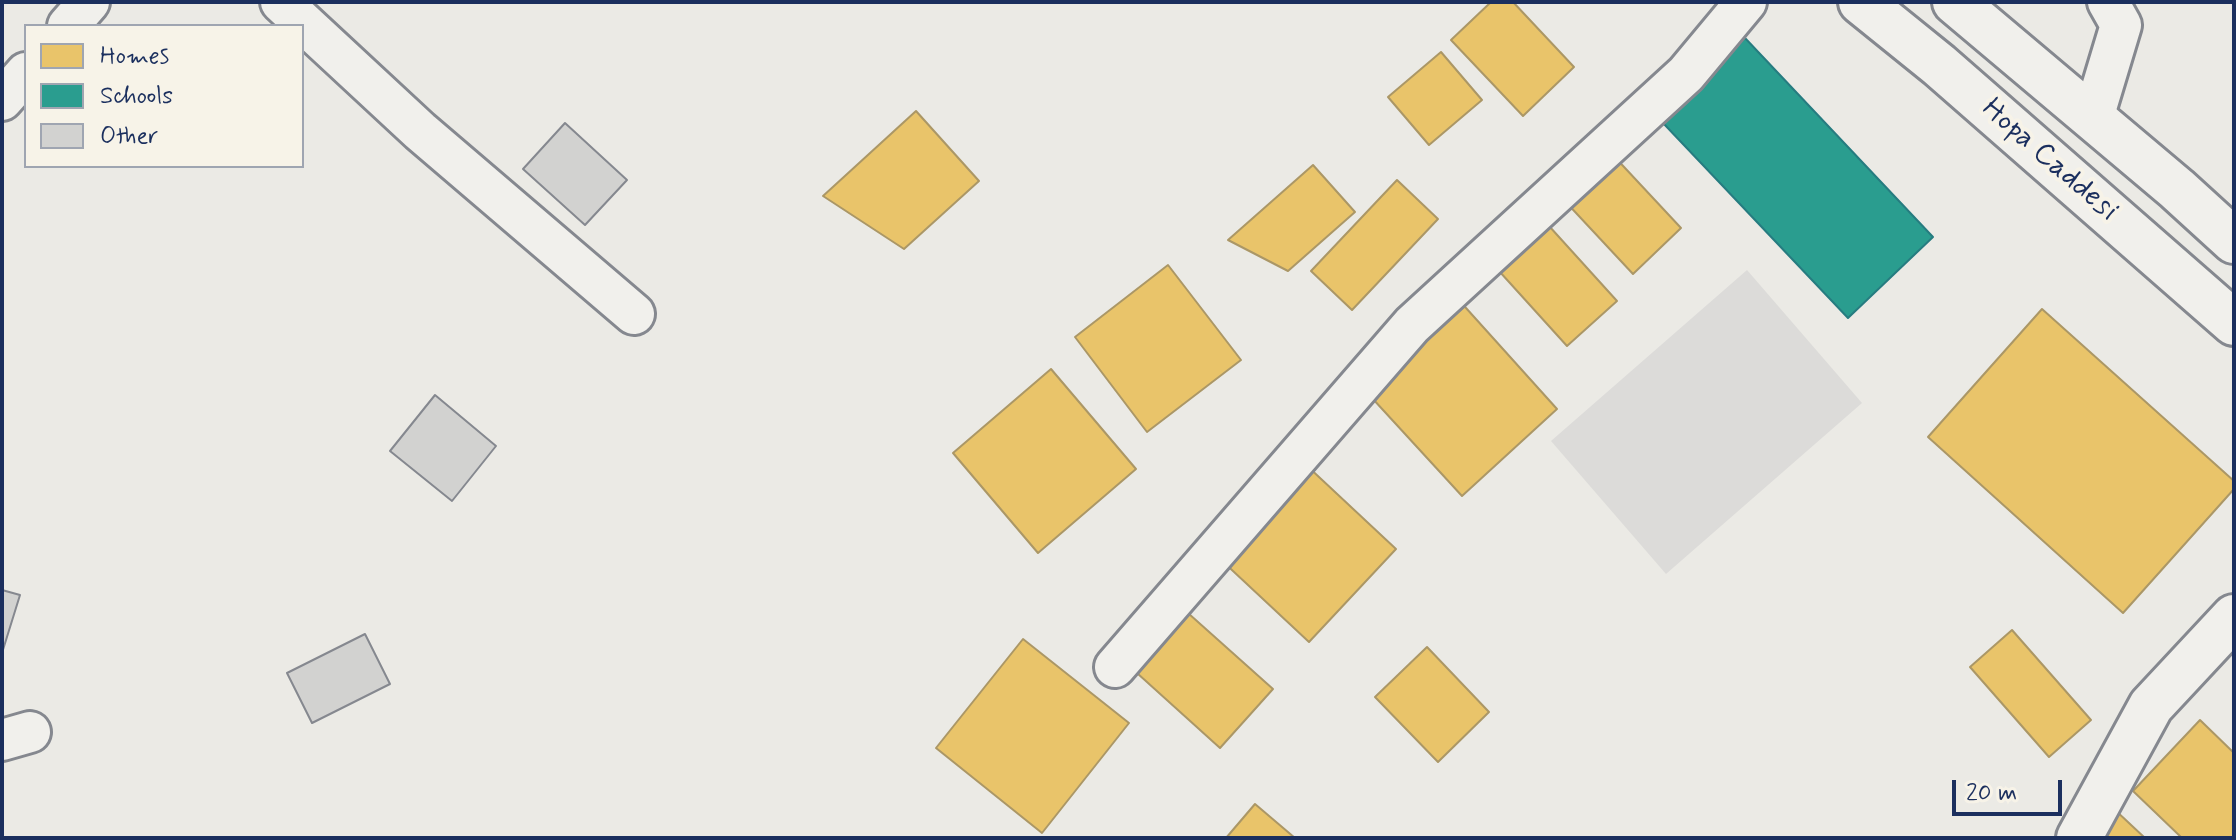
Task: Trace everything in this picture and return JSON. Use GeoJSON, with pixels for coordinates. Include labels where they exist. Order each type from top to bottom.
{"type":"FeatureCollection","features":[{"type":"Feature","properties":{"kind":"main road","name":"Hopa Caddesi"},"geometry":{"type":"LineString","coordinates":[[1861,2],[1939,65],[2234,323]]}},
{"type":"Feature","properties":{"kind":"main road","name":"Hopa Caddesi"},"geometry":{"type":"LineString","coordinates":[[1955,2],[2234,241]]}},
{"type":"Feature","properties":{"kind":"main road"},"geometry":{"type":"LineString","coordinates":[[2079,838],[2151,706],[2234,617]]}},
{"type":"Feature","properties":{"kind":"street"},"geometry":{"type":"LineString","coordinates":[[70,24],[89,2]]}},
{"type":"Feature","properties":{"kind":"street"},"geometry":{"type":"LineString","coordinates":[[281,2],[420,131],[634,314]]}},
{"type":"Feature","properties":{"kind":"street"},"geometry":{"type":"LineString","coordinates":[[1115,667],[1412,325],[1686,74],[1746,2]]}},
{"type":"Feature","properties":{"kind":"street"},"geometry":{"type":"LineString","coordinates":[[2093,118],[2121,25],[2108,2]]}},
{"type":"Feature","properties":{"kind":"street"},"geometry":{"type":"LineString","coordinates":[[2,100],[24,75]]}},
{"type":"Feature","properties":{"kind":"shaded area"},"geometry":{"type":"Polygon","coordinates":[[[1747,270],[1862,403],[1666,574],[1551,441],[1747,270]]]}},
{"type":"Feature","properties":{"kind":"building: Homes"},"geometry":{"type":"Polygon","coordinates":[[[1491,2],[1513,2],[1574,67],[1523,116],[1451,40],[1491,2]]]}},
{"type":"Feature","properties":{"kind":"building: Homes"},"geometry":{"type":"Polygon","coordinates":[[[1441,52],[1482,100],[1429,145],[1388,97],[1441,52]]]}},
{"type":"Feature","properties":{"kind":"building: Homes"},"geometry":{"type":"Polygon","coordinates":[[[916,111],[979,181],[904,249],[823,196],[916,111]]]}},
{"type":"Feature","properties":{"kind":"building: Homes"},"geometry":{"type":"Polygon","coordinates":[[[1597,138],[1681,228],[1633,274],[1549,184],[1597,138]]]}},
{"type":"Feature","properties":{"kind":"building: Homes"},"geometry":{"type":"Polygon","coordinates":[[[1313,165],[1355,212],[1288,271],[1228,240],[1313,165]]]}},
{"type":"Feature","properties":{"kind":"building: Homes"},"geometry":{"type":"Polygon","coordinates":[[[1397,180],[1438,219],[1352,310],[1311,271],[1397,180]]]}},
{"type":"Feature","properties":{"kind":"building: Homes"},"geometry":{"type":"Polygon","coordinates":[[[1530,205],[1617,301],[1567,346],[1480,250],[1530,205]]]}},
{"type":"Feature","properties":{"kind":"building: Homes"},"geometry":{"type":"Polygon","coordinates":[[[1168,265],[1241,360],[1147,432],[1075,337],[1168,265]]]}},
{"type":"Feature","properties":{"kind":"building: Homes"},"geometry":{"type":"Polygon","coordinates":[[[1457,298],[1557,409],[1462,496],[1361,386],[1457,298]]]}},
{"type":"Feature","properties":{"kind":"building: Homes"},"geometry":{"type":"Polygon","coordinates":[[[2042,309],[2234,481],[2234,489],[2123,613],[1928,437],[2042,309]]]}},
{"type":"Feature","properties":{"kind":"building: Homes"},"geometry":{"type":"Polygon","coordinates":[[[1051,369],[1136,469],[1038,553],[953,453],[1051,369]]]}},
{"type":"Feature","properties":{"kind":"building: Homes"},"geometry":{"type":"Polygon","coordinates":[[[1304,463],[1396,549],[1309,642],[1218,557],[1304,463]]]}},
{"type":"Feature","properties":{"kind":"building: Homes"},"geometry":{"type":"Polygon","coordinates":[[[1179,605],[1273,689],[1220,748],[1127,664],[1179,605]]]}},
{"type":"Feature","properties":{"kind":"building: Homes"},"geometry":{"type":"Polygon","coordinates":[[[2012,630],[2091,720],[2049,757],[1970,667],[2012,630]]]}},
{"type":"Feature","properties":{"kind":"building: Homes"},"geometry":{"type":"Polygon","coordinates":[[[1023,639],[1129,723],[1042,833],[936,748],[1023,639]]]}},
{"type":"Feature","properties":{"kind":"building: Homes"},"geometry":{"type":"Polygon","coordinates":[[[1427,647],[1489,712],[1438,762],[1375,697],[1427,647]]]}},
{"type":"Feature","properties":{"kind":"building: Homes"},"geometry":{"type":"Polygon","coordinates":[[[2200,720],[2234,753],[2234,838],[2182,838],[2133,791],[2200,720]]]}},
{"type":"Feature","properties":{"kind":"building: Homes"},"geometry":{"type":"Polygon","coordinates":[[[1255,804],[1295,838],[1226,838],[1255,804]]]}},
{"type":"Feature","properties":{"kind":"building: Homes"},"geometry":{"type":"Polygon","coordinates":[[[2114,809],[2145,838],[2086,838],[2114,809]]]}},
{"type":"Feature","properties":{"kind":"building: Schools"},"geometry":{"type":"Polygon","coordinates":[[[1745,38],[1933,237],[1848,318],[1663,123],[1745,38]]]}},
{"type":"Feature","properties":{"kind":"building: Other"},"geometry":{"type":"Polygon","coordinates":[[[565,123],[627,180],[585,225],[523,169],[565,123]]]}},
{"type":"Feature","properties":{"kind":"building: Other"},"geometry":{"type":"Polygon","coordinates":[[[435,395],[496,446],[452,501],[390,451],[435,395]]]}},
{"type":"Feature","properties":{"kind":"building: Other"},"geometry":{"type":"Polygon","coordinates":[[[2,590],[20,595],[2,653],[2,590]]]}},
{"type":"Feature","properties":{"kind":"building: Other"},"geometry":{"type":"Polygon","coordinates":[[[365,634],[390,684],[312,723],[287,673],[365,634]]]}}]}
